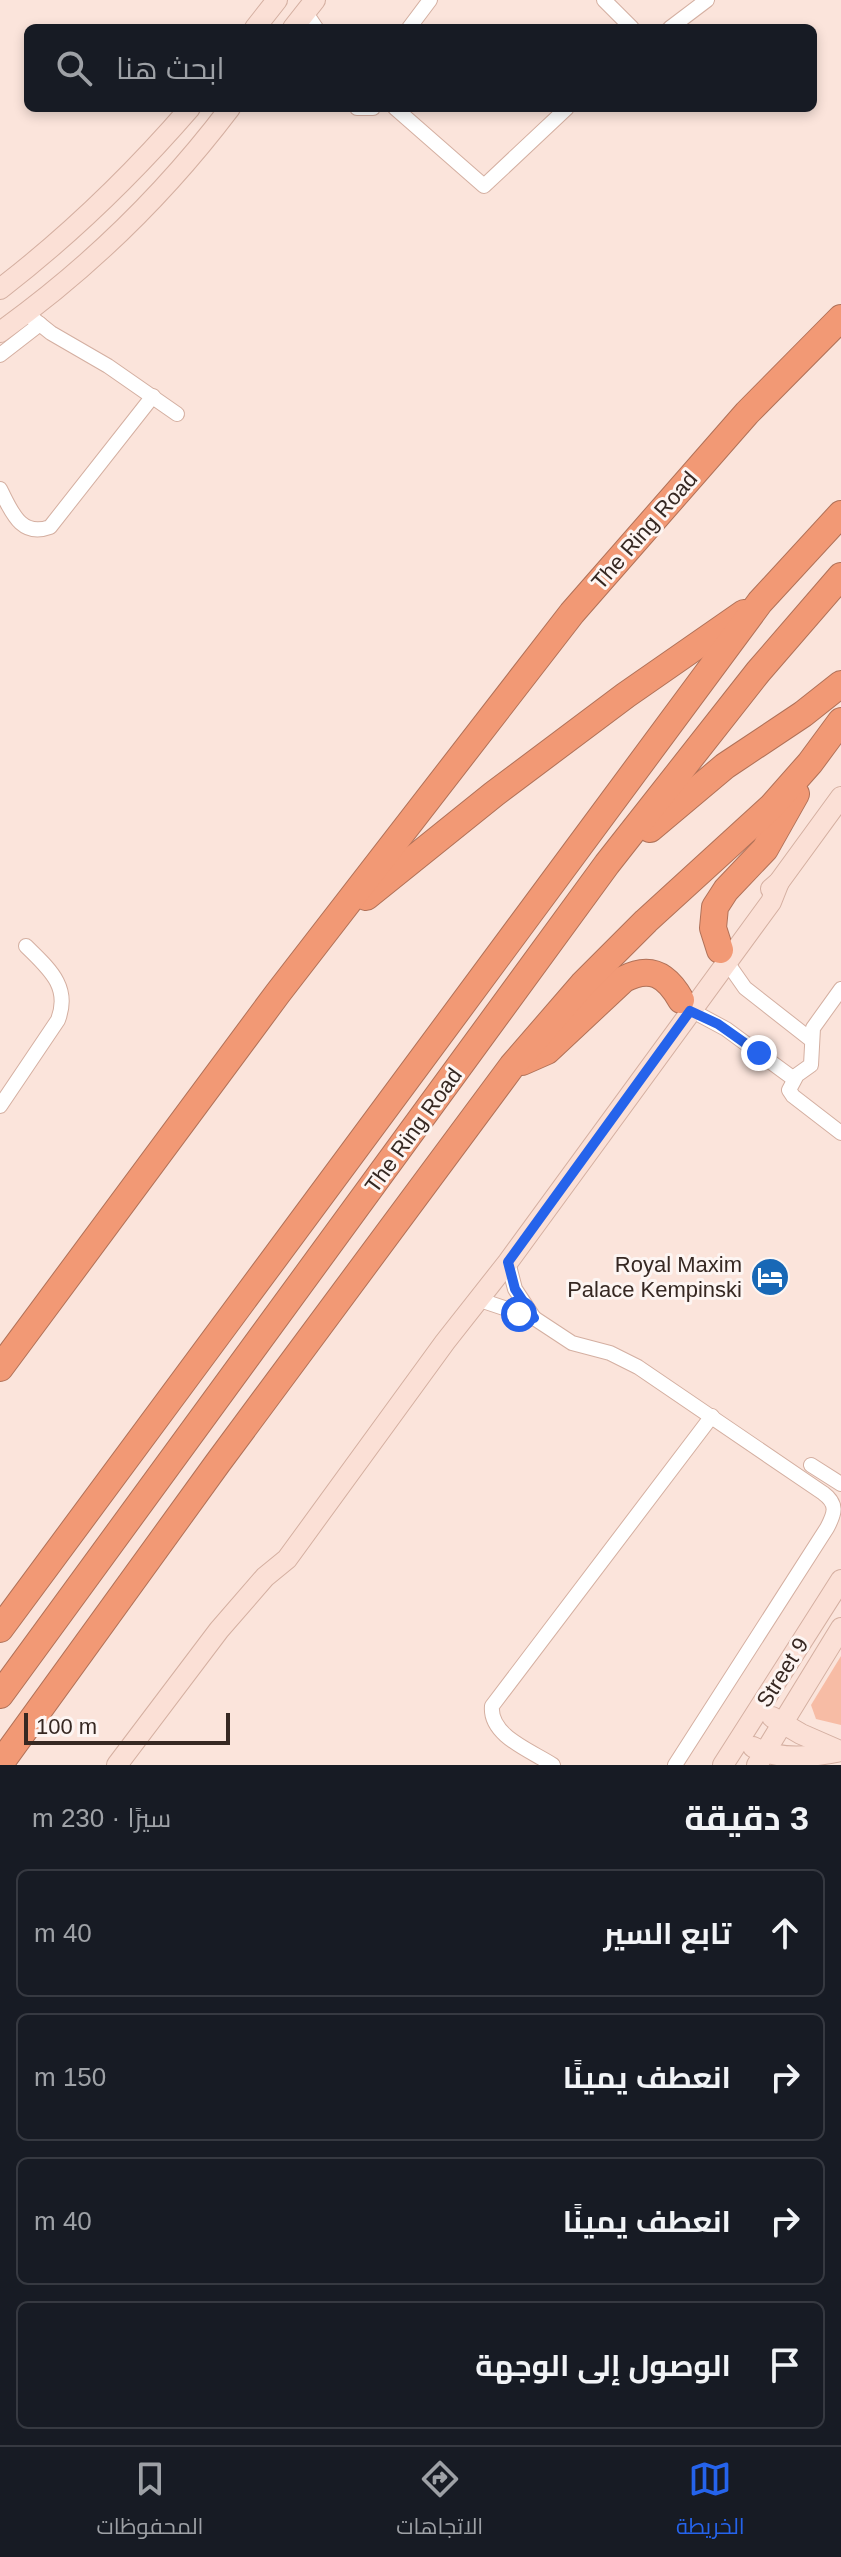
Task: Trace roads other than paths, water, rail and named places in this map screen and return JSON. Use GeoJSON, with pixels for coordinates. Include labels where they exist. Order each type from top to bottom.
{"type":"FeatureCollection","features":[{"type":"Feature","properties":{"kind":"highway","name":"The Ring Road"},"geometry":{"type":"LineString","coordinates":[[0,1368],[324,933],[572,613],[747,413],[841,318]]}},
{"type":"Feature","properties":{"kind":"highway","name":"The Ring Road"},"geometry":{"type":"LineString","coordinates":[[0,1629],[760,602],[841,514]]}},
{"type":"Feature","properties":{"kind":"highway","name":"The Ring Road"},"geometry":{"type":"LineString","coordinates":[[0,1695],[607,864],[758,672],[841,576]]}},
{"type":"Feature","properties":{"kind":"highway"},"geometry":{"type":"LineString","coordinates":[[324,933],[413,857],[506,785],[626,695],[760,602]]}},
{"type":"Feature","properties":{"kind":"highway"},"geometry":{"type":"LineString","coordinates":[[607,864],[725,766],[803,714],[841,684]]}},
{"type":"Feature","properties":{"kind":"highway","name":"The Ring Road"},"geometry":{"type":"LineString","coordinates":[[0,1764],[217,1464],[512,1066],[583,984],[646,921],[772,806],[810,763],[841,721]]}},
{"type":"Feature","properties":{"kind":"highway"},"geometry":{"type":"LineString","coordinates":[[722,956],[713,928],[715,907],[773,837],[810,763]]}},
{"type":"Feature","properties":{"kind":"highway"},"geometry":{"type":"LineString","coordinates":[[512,1066],[547,1051],[624,979],[637,972],[659,975],[675,989],[685,1005]]}},
{"type":"Feature","properties":{"kind":"street"},"geometry":{"type":"LineString","coordinates":[[258,24],[277,0]]}},
{"type":"Feature","properties":{"kind":"street"},"geometry":{"type":"LineString","coordinates":[[412,24],[430,0]]}},
{"type":"Feature","properties":{"kind":"street"},"geometry":{"type":"LineString","coordinates":[[604,0],[628,24]]}},
{"type":"Feature","properties":{"kind":"street"},"geometry":{"type":"LineString","coordinates":[[675,24],[707,0]]}},
{"type":"Feature","properties":{"kind":"street"},"geometry":{"type":"LineString","coordinates":[[0,289],[90,214],[187,112]]}},
{"type":"Feature","properties":{"kind":"street"},"geometry":{"type":"LineString","coordinates":[[0,355],[80,269],[139,214],[193,155],[227,112]]}},
{"type":"Feature","properties":{"kind":"street"},"geometry":{"type":"LineString","coordinates":[[400,112],[484,186],[563,112]]}},
{"type":"Feature","properties":{"kind":"street"},"geometry":{"type":"LineString","coordinates":[[0,332],[33,318]]}},
{"type":"Feature","properties":{"kind":"street"},"geometry":{"type":"LineString","coordinates":[[33,318],[177,414]]}},
{"type":"Feature","properties":{"kind":"street"},"geometry":{"type":"LineString","coordinates":[[0,489],[23,527],[39,531],[50,527],[153,396]]}},
{"type":"Feature","properties":{"kind":"street"},"geometry":{"type":"LineString","coordinates":[[117,1765],[219,1630],[265,1577],[279,1551],[503,1257],[722,956],[762,896],[779,882],[841,797]]}},
{"type":"Feature","properties":{"kind":"street"},"geometry":{"type":"LineString","coordinates":[[0,1106],[58,1020],[63,1004],[57,978],[26,946]]}},
{"type":"Feature","properties":{"kind":"street"},"geometry":{"type":"LineString","coordinates":[[722,956],[745,988],[810,1039]]}},
{"type":"Feature","properties":{"kind":"street"},"geometry":{"type":"LineString","coordinates":[[841,989],[815,1024],[810,1039],[813,1061],[789,1086],[790,1093],[841,1133]]}},
{"type":"Feature","properties":{"kind":"street"},"geometry":{"type":"LineString","coordinates":[[685,1005],[726,1029],[794,1079]]}},
{"type":"Feature","properties":{"kind":"street"},"geometry":{"type":"LineString","coordinates":[[265,1577],[287,1559],[445,1342],[480,1300],[503,1257]]}},
{"type":"Feature","properties":{"kind":"street"},"geometry":{"type":"LineString","coordinates":[[503,1257],[515,1289],[534,1318]]}},
{"type":"Feature","properties":{"kind":"street"},"geometry":{"type":"LineString","coordinates":[[480,1300],[534,1318],[572,1343],[610,1353],[638,1367],[831,1499],[835,1513],[675,1765]]}},
{"type":"Feature","properties":{"kind":"street"},"geometry":{"type":"LineString","coordinates":[[553,1765],[499,1731],[491,1715],[492,1706],[712,1416]]}},
{"type":"Feature","properties":{"kind":"street"},"geometry":{"type":"LineString","coordinates":[[811,1465],[841,1484]]}},
{"type":"Feature","properties":{"kind":"street","name":"Street 9"},"geometry":{"type":"LineString","coordinates":[[723,1765],[841,1580]]}},
{"type":"Feature","properties":{"kind":"street","name":"Street 9"},"geometry":{"type":"LineString","coordinates":[[760,1759],[841,1628]]}},
{"type":"Feature","properties":{"kind":"street"},"geometry":{"type":"LineString","coordinates":[[794,1653],[816,1668]]}},
{"type":"Feature","properties":{"kind":"street"},"geometry":{"type":"LineString","coordinates":[[759,1709],[782,1724],[841,1751]]}},
{"type":"Feature","properties":{"kind":"street"},"geometry":{"type":"LineString","coordinates":[[739,1740],[760,1759],[841,1751]]}},
{"type":"Feature","properties":{"kind":"place","name":"Royal Maxim Palace Kempinski"},"geometry":{"type":"Point","coordinates":[770,1277]}}]}
